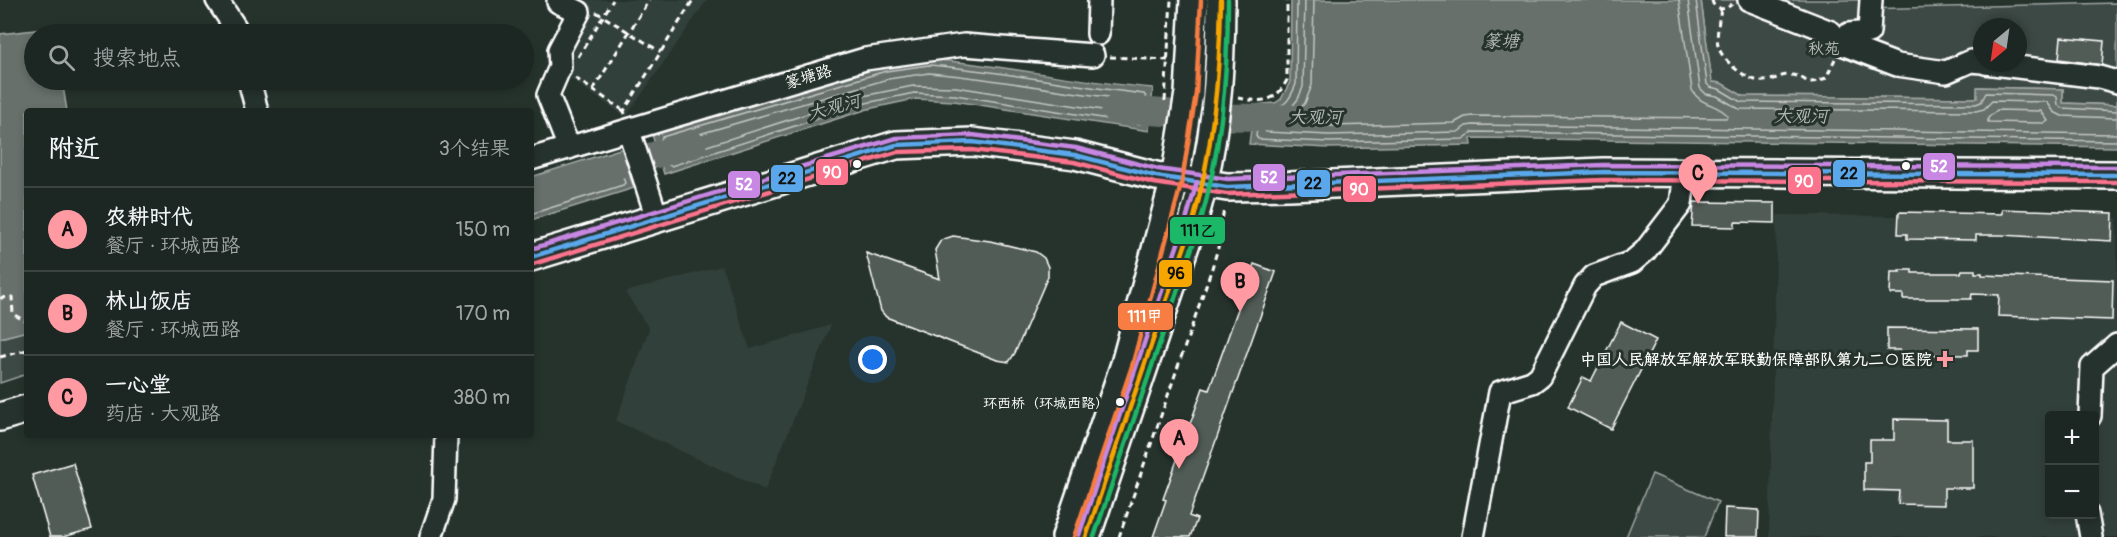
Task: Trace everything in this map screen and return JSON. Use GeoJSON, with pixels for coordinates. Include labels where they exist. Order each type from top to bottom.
{"type":"FeatureCollection","features":[{"type":"Feature","properties":{"kind":"main road"},"geometry":{"type":"LineString","coordinates":[[1066,537],[1125,364],[1175,179],[1184,135],[1178,91],[1194,0]]}},
{"type":"Feature","properties":{"kind":"main road"},"geometry":{"type":"LineString","coordinates":[[1086,537],[1190,233],[1216,186],[1212,139],[1227,97],[1221,0]]}},
{"type":"Feature","properties":{"kind":"main road"},"geometry":{"type":"LineString","coordinates":[[534,256],[896,145],[972,142],[1006,146],[1076,155],[1175,179],[1216,186],[1289,186],[1603,172],[2117,175]]}},
{"type":"Feature","properties":{"kind":"main road"},"geometry":{"type":"LineString","coordinates":[[0,417],[24,410]]}},
{"type":"Feature","properties":{"kind":"street"},"geometry":{"type":"LineString","coordinates":[[217,0],[233,24]]}},
{"type":"Feature","properties":{"kind":"street"},"geometry":{"type":"LineString","coordinates":[[1098,33],[1099,0]]}},
{"type":"Feature","properties":{"kind":"street"},"geometry":{"type":"LineString","coordinates":[[1749,0],[1831,32],[1842,44],[1897,65],[1946,72],[1973,61]]}},
{"type":"Feature","properties":{"kind":"street"},"geometry":{"type":"LineString","coordinates":[[1842,44],[1849,34],[1869,32],[1871,0]]}},
{"type":"Feature","properties":{"kind":"street"},"geometry":{"type":"LineString","coordinates":[[558,2],[579,12],[559,50],[560,67],[548,95],[569,148]]}},
{"type":"Feature","properties":{"kind":"street","name":"篆塘路"},"geometry":{"type":"LineString","coordinates":[[534,158],[569,148],[627,121],[865,59],[964,45],[1093,56]]}},
{"type":"Feature","properties":{"kind":"street"},"geometry":{"type":"LineString","coordinates":[[2027,68],[2099,77],[2117,82]]}},
{"type":"Feature","properties":{"kind":"street"},"geometry":{"type":"LineString","coordinates":[[252,90],[256,108]]}},
{"type":"Feature","properties":{"kind":"street"},"geometry":{"type":"LineString","coordinates":[[627,121],[657,218]]}},
{"type":"Feature","properties":{"kind":"street"},"geometry":{"type":"LineString","coordinates":[[1473,537],[1500,392],[1532,382],[1540,376],[1585,286],[1594,276],[1632,262],[1645,251],[1681,204],[1685,172]]}},
{"type":"Feature","properties":{"kind":"street"},"geometry":{"type":"LineString","coordinates":[[2090,411],[2092,367],[2117,345]]}},
{"type":"Feature","properties":{"kind":"street"},"geometry":{"type":"LineString","coordinates":[[431,537],[444,500],[446,438]]}},
{"type":"Feature","properties":{"kind":"street"},"geometry":{"type":"LineString","coordinates":[[2088,519],[2091,537]]}},
{"type":"Feature","properties":{"kind":"path"},"geometry":{"type":"LineString","coordinates":[[573,64],[613,0]]}},
{"type":"Feature","properties":{"kind":"path"},"geometry":{"type":"LineString","coordinates":[[593,90],[649,0]]}},
{"type":"Feature","properties":{"kind":"path"},"geometry":{"type":"LineString","coordinates":[[568,74],[593,90],[627,121],[661,52],[693,0]]}},
{"type":"Feature","properties":{"kind":"path"},"geometry":{"type":"LineString","coordinates":[[1171,0],[1168,60],[1178,91]]}},
{"type":"Feature","properties":{"kind":"path"},"geometry":{"type":"LineString","coordinates":[[1227,97],[1258,101],[1273,98],[1282,90],[1287,80],[1287,0]]}},
{"type":"Feature","properties":{"kind":"path"},"geometry":{"type":"LineString","coordinates":[[1712,0],[1713,4],[1721,9],[1727,8],[1734,0]]}},
{"type":"Feature","properties":{"kind":"path"},"geometry":{"type":"LineString","coordinates":[[1721,9],[1718,46],[1724,57],[1738,70],[1764,82],[1783,75],[1794,75],[1806,82],[1826,78],[1842,44]]}},
{"type":"Feature","properties":{"kind":"path"},"geometry":{"type":"LineString","coordinates":[[596,12],[661,52]]}},
{"type":"Feature","properties":{"kind":"path"},"geometry":{"type":"LineString","coordinates":[[1093,56],[1168,60]]}},
{"type":"Feature","properties":{"kind":"path"},"geometry":{"type":"LineString","coordinates":[[1119,537],[1218,249],[1216,186]]}},
{"type":"Feature","properties":{"kind":"path"},"geometry":{"type":"LineString","coordinates":[[0,298],[12,297],[13,314],[24,320]]}},
{"type":"Feature","properties":{"kind":"path"},"geometry":{"type":"LineString","coordinates":[[0,357],[24,351]]}},
{"type":"Feature","properties":{"kind":"shaded area"},"geometry":{"type":"Polygon","coordinates":[[[587,0],[707,0],[626,117],[559,71],[565,62],[587,0]]]}},
{"type":"Feature","properties":{"kind":"shaded area","name":"中国人民解放军解放军联勤保障部队第九二〇医院"},"geometry":{"type":"Polygon","coordinates":[[[1777,215],[2117,218],[2117,537],[1769,537],[1777,215]]]}},
{"type":"Feature","properties":{"kind":"shaded area"},"geometry":{"type":"Polygon","coordinates":[[[722,266],[750,349],[831,325],[765,490],[616,421],[649,329],[625,292],[722,266]]]}},
{"type":"Feature","properties":{"kind":"green space","name":"秋苑"},"geometry":{"type":"Polygon","coordinates":[[[1701,0],[1861,0],[1862,9],[2117,3],[2117,105],[2063,103],[2063,89],[1978,87],[1977,98],[1743,96],[1721,83],[1712,82],[1701,0]]]}},
{"type":"Feature","properties":{"kind":"green space"},"geometry":{"type":"Polygon","coordinates":[[[24,332],[24,375],[0,383],[0,338],[24,332]]]}},
{"type":"Feature","properties":{"kind":"green space"},"geometry":{"type":"Polygon","coordinates":[[[1652,474],[1718,502],[1704,537],[1626,537],[1652,474]]]}},
{"type":"Feature","properties":{"kind":"water","name":"篆塘"},"geometry":{"type":"Polygon","coordinates":[[[1291,0],[1701,0],[1712,82],[1721,83],[1743,96],[1977,98],[1977,87],[2063,89],[2063,103],[2117,105],[2117,147],[1471,138],[1472,145],[1329,148],[1249,144],[1254,105],[1275,103],[1281,99],[1290,82],[1291,0]]]}},
{"type":"Feature","properties":{"kind":"water"},"geometry":{"type":"Polygon","coordinates":[[[24,31],[24,90],[64,90],[67,108],[24,108],[24,332],[0,338],[0,34],[24,31]]]}},
{"type":"Feature","properties":{"kind":"water"},"geometry":{"type":"Polygon","coordinates":[[[928,59],[1153,88],[1149,131],[954,101],[915,99],[868,109],[664,174],[652,134],[885,66],[928,59]]]}},
{"type":"Feature","properties":{"kind":"water"},"geometry":{"type":"Polygon","coordinates":[[[620,149],[634,188],[534,219],[534,176],[620,149]]]}},
{"type":"Feature","properties":{"kind":"building"},"geometry":{"type":"Polygon","coordinates":[[[2061,37],[2104,41],[2102,65],[2059,59],[2061,37]]]}},
{"type":"Feature","properties":{"kind":"building"},"geometry":{"type":"Polygon","coordinates":[[[1694,202],[1775,203],[1775,223],[1735,222],[1735,227],[1692,226],[1694,202]]]}},
{"type":"Feature","properties":{"kind":"building"},"geometry":{"type":"Polygon","coordinates":[[[2002,209],[2113,213],[2112,241],[2001,235],[1976,235],[1976,240],[1907,239],[1907,234],[1898,234],[1899,212],[2002,214],[2002,209]]]}},
{"type":"Feature","properties":{"kind":"building"},"geometry":{"type":"Polygon","coordinates":[[[953,236],[990,241],[1036,252],[1044,258],[1048,267],[1048,276],[1009,362],[997,360],[886,317],[881,311],[866,253],[940,279],[935,250],[941,240],[953,236]]]}},
{"type":"Feature","properties":{"kind":"building"},"geometry":{"type":"Polygon","coordinates":[[[1254,264],[1276,272],[1189,516],[1197,519],[1190,537],[1153,537],[1166,500],[1163,499],[1203,388],[1209,390],[1254,264]]]}},
{"type":"Feature","properties":{"kind":"building"},"geometry":{"type":"Polygon","coordinates":[[[1899,270],[1912,270],[1912,273],[1961,273],[1962,270],[1975,270],[1975,273],[1982,273],[1982,275],[2113,280],[2112,320],[1998,316],[1999,295],[1972,294],[1971,299],[1903,299],[1903,294],[1890,294],[1891,272],[1900,272],[1899,270]]]}},
{"type":"Feature","properties":{"kind":"building"},"geometry":{"type":"Polygon","coordinates":[[[1621,322],[1656,340],[1611,429],[1568,407],[1583,377],[1591,381],[1621,322]]]}},
{"type":"Feature","properties":{"kind":"building"},"geometry":{"type":"Polygon","coordinates":[[[1887,328],[1978,329],[1978,350],[1968,350],[1968,355],[1900,354],[1900,350],[1887,350],[1887,328]]]}},
{"type":"Feature","properties":{"kind":"building"},"geometry":{"type":"Polygon","coordinates":[[[1894,419],[1947,420],[1947,440],[1973,440],[1973,488],[1944,488],[1944,505],[1898,504],[1899,491],[1864,490],[1864,462],[1870,462],[1870,440],[1894,440],[1894,419]]]}},
{"type":"Feature","properties":{"kind":"building"},"geometry":{"type":"Polygon","coordinates":[[[73,463],[92,529],[63,537],[50,537],[32,475],[73,463]]]}},
{"type":"Feature","properties":{"kind":"building"},"geometry":{"type":"Polygon","coordinates":[[[1725,508],[1759,510],[1758,537],[1724,537],[1725,508]]]}},
{"type":"Feature","properties":{"kind":"waterway","name":"大观河"},"geometry":{"type":"LineString","coordinates":[[1115,109],[1227,117],[1290,118]]}},
{"type":"Feature","properties":{"kind":"waterway","name":"大观河"},"geometry":{"type":"LineString","coordinates":[[534,194],[624,163],[693,145]]}},
{"type":"Feature","properties":{"kind":"transit line","name":"111甲"},"geometry":{"type":"LineString","coordinates":[[1074,537],[1132,366],[1182,181],[1196,93],[1201,0]]}},
{"type":"Feature","properties":{"kind":"transit line","name":"96"},"geometry":{"type":"LineString","coordinates":[[1086,537],[1193,222],[1200,195],[1214,112],[1221,0]]}},
{"type":"Feature","properties":{"kind":"transit line","name":"111乙"},"geometry":{"type":"LineString","coordinates":[[1094,537],[1200,224],[1207,197],[1222,114],[1227,57],[1228,0]]}},
{"type":"Feature","properties":{"kind":"transit line","name":"52"},"geometry":{"type":"LineString","coordinates":[[534,248],[896,138],[972,135],[1076,148],[1158,169],[1228,179],[1603,165],[2117,167]]}},
{"type":"Feature","properties":{"kind":"transit line","name":"22"},"geometry":{"type":"LineString","coordinates":[[534,256],[896,145],[972,142],[1075,155],[1156,176],[1227,187],[1603,172],[2117,175]]}},
{"type":"Feature","properties":{"kind":"transit line","name":"90"},"geometry":{"type":"LineString","coordinates":[[534,264],[897,152],[972,150],[1074,162],[1154,183],[1227,194],[1603,180],[2117,182]]}},
{"type":"Feature","properties":{"kind":"transit line","name":"52"},"geometry":{"type":"LineString","coordinates":[[1079,535],[1197,182]]}},
{"type":"Feature","properties":{"kind":"place","name":"一心堂"},"geometry":{"type":"Point","coordinates":[1698,204]}},
{"type":"Feature","properties":{"kind":"place","name":"林山饭店"},"geometry":{"type":"Point","coordinates":[1240,312]}},
{"type":"Feature","properties":{"kind":"place","name":"中国人民解放军解放军联勤保障部队第九二〇医院"},"geometry":{"type":"Point","coordinates":[1945,359]}},
{"type":"Feature","properties":{"kind":"place","name":"环西桥（环城西路）"},"geometry":{"type":"Point","coordinates":[1120,402]}},
{"type":"Feature","properties":{"kind":"place","name":"农耕时代"},"geometry":{"type":"Point","coordinates":[1179,469]}}]}
